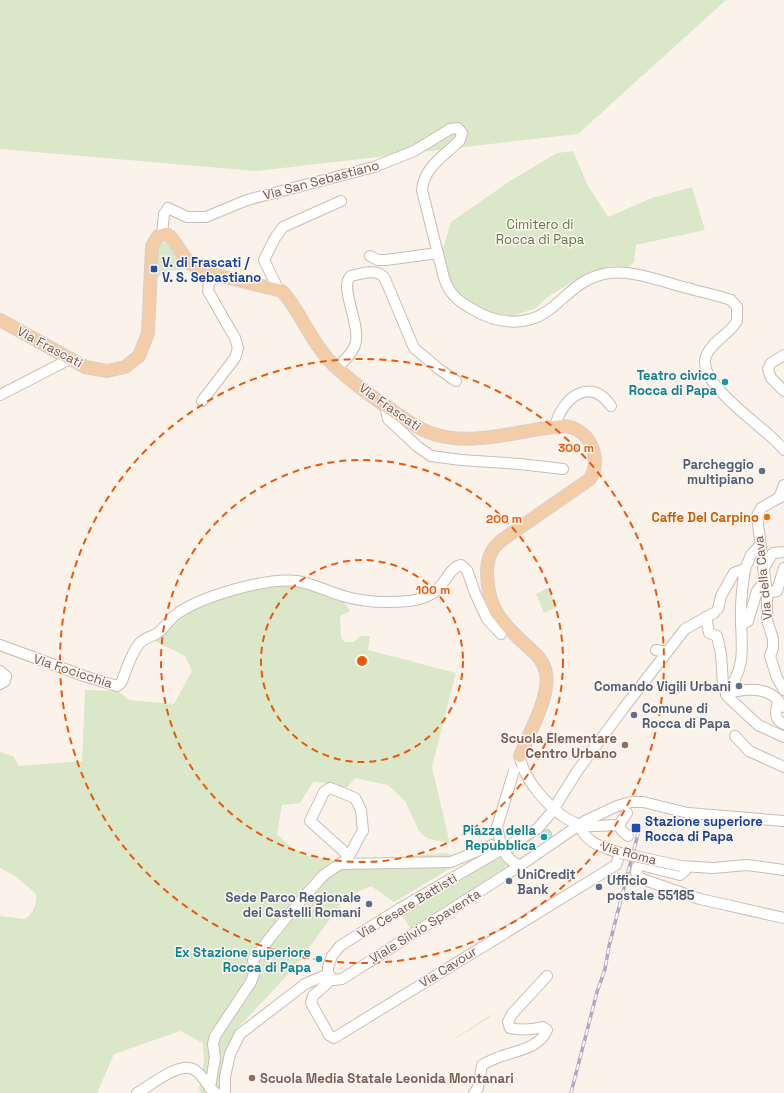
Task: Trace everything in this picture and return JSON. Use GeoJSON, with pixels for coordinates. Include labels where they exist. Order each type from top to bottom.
{"type":"FeatureCollection","features":[{"type":"Feature","properties":{"kind":"main road"},"geometry":{"type":"LineString","coordinates":[[162,234],[171,237],[191,264],[217,275],[278,289]]}},
{"type":"Feature","properties":{"kind":"main road","name":"Via Frascati"},"geometry":{"type":"LineString","coordinates":[[0,320],[70,360],[91,369],[107,371],[120,369],[137,359],[143,348],[148,333],[152,244],[156,238],[162,234]]}},
{"type":"Feature","properties":{"kind":"main road","name":"Via Frascati"},"geometry":{"type":"LineString","coordinates":[[278,289],[283,292],[309,334],[328,360],[385,406],[416,426],[443,436],[484,438],[555,427],[573,428],[587,439],[596,457],[593,474],[584,484],[497,544],[490,553],[488,564],[488,588],[493,609],[512,633],[539,657],[546,672],[545,693],[520,756]]}},
{"type":"Feature","properties":{"kind":"street","name":"Via San Sebastiano"},"geometry":{"type":"LineString","coordinates":[[162,234],[166,209],[170,209],[188,217],[206,217],[247,200],[374,167],[414,151],[448,130],[456,128],[462,131],[460,140],[429,169],[423,184],[424,199],[438,253],[448,288],[455,298],[483,315],[502,321],[518,322],[540,316],[583,282],[613,273],[637,276],[731,300],[737,307],[737,321],[708,352],[705,362],[706,371],[715,384],[743,413],[784,450]]}},
{"type":"Feature","properties":{"kind":"street"},"geometry":{"type":"LineString","coordinates":[[278,289],[264,260],[277,233],[287,224],[341,201]]}},
{"type":"Feature","properties":{"kind":"street"},"geometry":{"type":"LineString","coordinates":[[370,256],[378,260],[386,260],[438,253]]}},
{"type":"Feature","properties":{"kind":"street"},"geometry":{"type":"LineString","coordinates":[[336,367],[351,353],[356,342],[356,324],[346,287],[348,279],[354,276],[376,272],[382,274],[386,279],[414,348],[456,381]]}},
{"type":"Feature","properties":{"kind":"street"},"geometry":{"type":"LineString","coordinates":[[202,401],[238,351],[235,338],[208,291],[209,283],[217,275]]}},
{"type":"Feature","properties":{"kind":"street"},"geometry":{"type":"LineString","coordinates":[[784,355],[771,364],[768,369],[771,378],[784,390]]}},
{"type":"Feature","properties":{"kind":"street"},"geometry":{"type":"LineString","coordinates":[[0,395],[70,360]]}},
{"type":"Feature","properties":{"kind":"street"},"geometry":{"type":"LineString","coordinates":[[555,427],[558,415],[564,404],[578,394],[585,392],[597,394],[604,398],[611,406]]}},
{"type":"Feature","properties":{"kind":"street"},"geometry":{"type":"LineString","coordinates":[[385,406],[388,419],[418,447],[431,456],[563,469]]}},
{"type":"Feature","properties":{"kind":"street"},"geometry":{"type":"LineString","coordinates":[[781,497],[784,485]]}},
{"type":"Feature","properties":{"kind":"street","name":"Via della Cava"},"geometry":{"type":"LineString","coordinates":[[781,497],[761,508],[757,516],[767,593],[767,620],[773,639],[773,648],[770,656],[776,676],[784,690]]}},
{"type":"Feature","properties":{"kind":"street"},"geometry":{"type":"LineString","coordinates":[[726,694],[739,672],[741,665],[743,646],[741,602],[745,569],[751,555],[760,545]]}},
{"type":"Feature","properties":{"kind":"street"},"geometry":{"type":"LineString","coordinates":[[763,569],[773,553],[784,552]]}},
{"type":"Feature","properties":{"kind":"street","name":"Via Focicchia"},"geometry":{"type":"LineString","coordinates":[[0,645],[84,676],[117,686],[121,683],[135,650],[141,641],[159,632],[168,620],[182,610],[221,593],[263,584],[293,581],[354,599],[409,601],[432,594],[443,584],[455,567],[461,565],[467,570],[473,588],[487,619],[501,634]]}},
{"type":"Feature","properties":{"kind":"street"},"geometry":{"type":"LineString","coordinates":[[767,593],[777,590],[784,568]]}},
{"type":"Feature","properties":{"kind":"street"},"geometry":{"type":"LineString","coordinates":[[745,569],[734,573],[721,596],[712,613],[709,633],[717,636],[721,654],[722,680],[726,694],[760,726],[784,738]]}},
{"type":"Feature","properties":{"kind":"street"},"geometry":{"type":"LineString","coordinates":[[741,625],[748,622],[757,591],[765,581]]}},
{"type":"Feature","properties":{"kind":"street"},"geometry":{"type":"LineString","coordinates":[[503,845],[539,827],[553,809],[581,765],[685,629],[712,613]]}},
{"type":"Feature","properties":{"kind":"street"},"geometry":{"type":"LineString","coordinates":[[652,647],[667,652]]}},
{"type":"Feature","properties":{"kind":"street"},"geometry":{"type":"LineString","coordinates":[[0,671],[6,676],[4,681],[0,684]]}},
{"type":"Feature","properties":{"kind":"street"},"geometry":{"type":"LineString","coordinates":[[726,694],[738,691],[763,692],[772,694],[781,704],[776,717],[778,721],[784,724]]}},
{"type":"Feature","properties":{"kind":"street"},"geometry":{"type":"LineString","coordinates":[[735,736],[744,748],[784,767]]}},
{"type":"Feature","properties":{"kind":"street"},"geometry":{"type":"LineString","coordinates":[[520,756],[497,827],[510,860],[521,865],[579,825],[617,806],[638,802],[688,813],[784,822]]}},
{"type":"Feature","properties":{"kind":"street"},"geometry":{"type":"LineString","coordinates":[[520,756],[525,772],[558,814],[579,825],[619,825]]}},
{"type":"Feature","properties":{"kind":"street"},"geometry":{"type":"LineString","coordinates":[[220,1092],[213,1044],[215,1036],[254,975],[253,960],[275,931],[316,883],[326,873],[340,864],[351,852],[364,827],[361,810],[355,798],[330,788],[324,792],[310,821],[351,852]]}},
{"type":"Feature","properties":{"kind":"street"},"geometry":{"type":"LineString","coordinates":[[619,825],[627,813]]}},
{"type":"Feature","properties":{"kind":"street","name":"Via Roma"},"geometry":{"type":"LineString","coordinates":[[579,825],[588,839],[593,843],[620,853],[681,866],[712,868],[747,865],[784,870]]}},
{"type":"Feature","properties":{"kind":"street"},"geometry":{"type":"LineString","coordinates":[[619,825],[622,831],[628,836]]}},
{"type":"Feature","properties":{"kind":"street"},"geometry":{"type":"LineString","coordinates":[[340,864],[451,862],[492,845]]}},
{"type":"Feature","properties":{"kind":"street","name":"Via Cesare Battisti"},"geometry":{"type":"LineString","coordinates":[[330,977],[328,967],[332,956],[340,946],[503,845]]}},
{"type":"Feature","properties":{"kind":"street","name":"Via Cavour"},"geometry":{"type":"LineString","coordinates":[[330,977],[314,995],[311,1003],[329,1035],[334,1038],[614,866],[618,861],[620,853]]}},
{"type":"Feature","properties":{"kind":"street","name":"Viale Silvio Spaventa"},"geometry":{"type":"LineString","coordinates":[[220,1092],[230,1054],[240,1034],[305,984],[330,977],[336,981],[342,979],[521,865]]}},
{"type":"Feature","properties":{"kind":"street"},"geometry":{"type":"LineString","coordinates":[[681,866],[686,870],[680,875],[641,865],[637,867],[636,873],[642,879],[695,897],[784,918]]}},
{"type":"Feature","properties":{"kind":"street"},"geometry":{"type":"LineString","coordinates":[[474,1093],[478,1088],[482,1065],[500,1056],[531,1047],[544,1037],[547,1030],[544,1026],[531,1030],[519,1030],[510,1028],[508,1022],[512,1014],[547,976]]}},
{"type":"Feature","properties":{"kind":"street"},"geometry":{"type":"LineString","coordinates":[[139,1092],[171,1072],[186,1067],[196,1071],[220,1092]]}},
{"type":"Feature","properties":{"kind":"green space"},"geometry":{"type":"Polygon","coordinates":[[[0,0],[726,0],[578,134],[257,171],[0,149],[0,0]]]}},
{"type":"Feature","properties":{"kind":"green space","name":"Cimitero di Rocca di Papa"},"geometry":{"type":"Polygon","coordinates":[[[573,151],[587,184],[608,217],[652,198],[692,187],[705,230],[636,245],[634,262],[628,267],[608,266],[574,281],[546,298],[535,309],[504,318],[490,313],[456,294],[441,255],[451,222],[510,181],[557,153],[573,151]]]}},
{"type":"Feature","properties":{"kind":"green space"},"geometry":{"type":"Polygon","coordinates":[[[160,242],[169,243],[179,261],[188,269],[168,271],[155,279],[157,250],[160,242]]]}},
{"type":"Feature","properties":{"kind":"green space"},"geometry":{"type":"Polygon","coordinates":[[[295,583],[343,600],[350,611],[340,616],[341,638],[345,642],[354,642],[360,636],[370,636],[368,650],[456,673],[432,767],[450,844],[426,838],[419,831],[405,801],[388,785],[355,778],[347,788],[314,781],[300,803],[282,805],[277,834],[287,844],[304,855],[347,862],[444,853],[468,858],[394,902],[371,886],[346,897],[295,967],[235,1031],[224,1055],[218,1093],[201,1093],[199,1089],[204,1060],[203,1043],[180,1031],[114,1054],[97,1093],[0,1093],[0,916],[25,919],[34,908],[36,894],[15,876],[0,868],[0,752],[13,756],[19,766],[82,761],[85,690],[118,691],[129,700],[174,704],[192,671],[185,656],[149,638],[172,619],[226,594],[295,583]]]}},
{"type":"Feature","properties":{"kind":"green space"},"geometry":{"type":"Polygon","coordinates":[[[548,588],[557,607],[544,613],[536,594],[548,588]]]}},
{"type":"Feature","properties":{"kind":"green space"},"geometry":{"type":"Polygon","coordinates":[[[534,837],[529,844],[511,855],[513,850],[534,837]]]}},
{"type":"Feature","properties":{"kind":"green space"},"geometry":{"type":"Polygon","coordinates":[[[501,854],[511,867],[411,930],[401,913],[501,854]]]}},
{"type":"Feature","properties":{"kind":"green space"},"geometry":{"type":"Polygon","coordinates":[[[492,1014],[489,1018],[443,1046],[492,1014]]]}},
{"type":"Feature","properties":{"kind":"water"},"geometry":{"type":"Polygon","coordinates":[[[545,830],[549,830],[551,834],[549,838],[545,838],[543,836],[543,832],[545,830]]]}},
{"type":"Feature","properties":{"kind":"railway"},"geometry":{"type":"LineString","coordinates":[[571,1093],[597,992],[605,969],[609,946],[640,826]]}},
{"type":"Feature","properties":{"kind":"place","name":"V. di Frascati / V. S. Sebastiano"},"geometry":{"type":"Point","coordinates":[154,269]}},
{"type":"Feature","properties":{"kind":"place","name":"Teatro civico Rocca di Papa"},"geometry":{"type":"Point","coordinates":[725,382]}},
{"type":"Feature","properties":{"kind":"place","name":"Parcheggio multipiano"},"geometry":{"type":"Point","coordinates":[762,471]}},
{"type":"Feature","properties":{"kind":"place","name":"Caffe Del Carpino"},"geometry":{"type":"Point","coordinates":[767,517]}},
{"type":"Feature","properties":{"kind":"place","name":"Comando Vigili Urbani"},"geometry":{"type":"Point","coordinates":[739,686]}},
{"type":"Feature","properties":{"kind":"place","name":"Comune di Rocca di Papa"},"geometry":{"type":"Point","coordinates":[634,715]}},
{"type":"Feature","properties":{"kind":"place","name":"Scuola Elementare Centro Urbano"},"geometry":{"type":"Point","coordinates":[625,745]}},
{"type":"Feature","properties":{"kind":"place","name":"Stazione superiore Rocca di Papa"},"geometry":{"type":"Point","coordinates":[636,828]}},
{"type":"Feature","properties":{"kind":"place","name":"Piazza della Repubblica"},"geometry":{"type":"Point","coordinates":[544,837]}},
{"type":"Feature","properties":{"kind":"place","name":"UniCredit Bank"},"geometry":{"type":"Point","coordinates":[509,881]}},
{"type":"Feature","properties":{"kind":"place","name":"Ufficio postale 55185"},"geometry":{"type":"Point","coordinates":[599,887]}},
{"type":"Feature","properties":{"kind":"place","name":"Sede Parco Regionale dei Castelli Romani"},"geometry":{"type":"Point","coordinates":[369,904]}},
{"type":"Feature","properties":{"kind":"place","name":"Ex Stazione superiore Rocca di Papa"},"geometry":{"type":"Point","coordinates":[319,959]}},
{"type":"Feature","properties":{"kind":"place","name":"Scuola Media Statale Leonida Montanari"},"geometry":{"type":"Point","coordinates":[252,1078]}}]}
